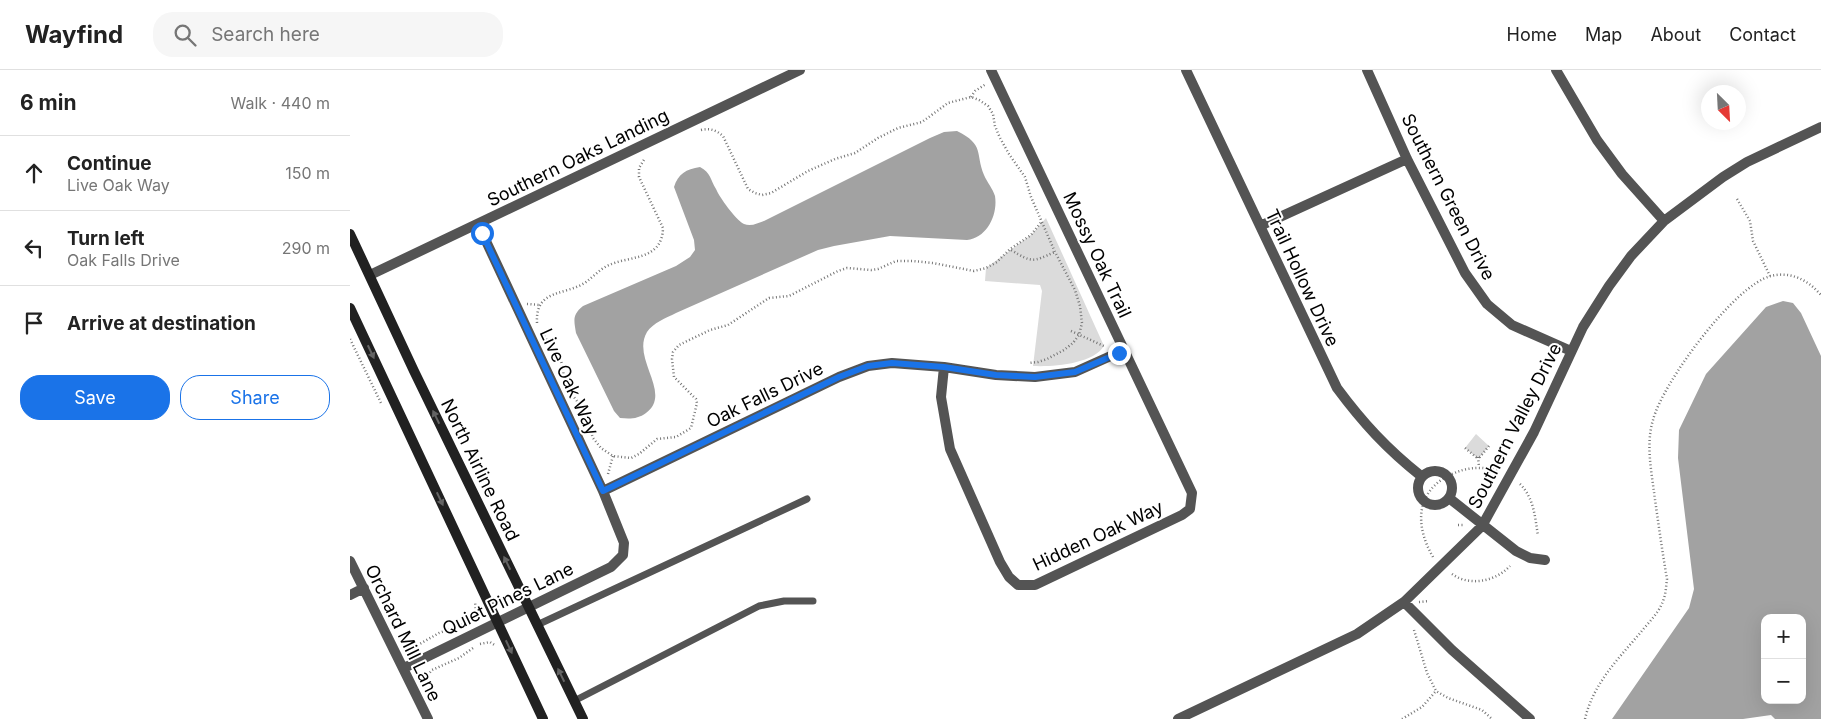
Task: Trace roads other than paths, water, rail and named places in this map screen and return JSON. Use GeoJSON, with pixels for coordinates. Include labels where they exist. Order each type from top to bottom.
{"type":"FeatureCollection","features":[{"type":"Feature","properties":{"kind":"main road","name":"North Airline Road"},"geometry":{"type":"LineString","coordinates":[[350,234],[414,371],[583,719]]}},
{"type":"Feature","properties":{"kind":"main road"},"geometry":{"type":"LineString","coordinates":[[350,308],[543,719]]}},
{"type":"Feature","properties":{"kind":"street","name":"Southern Oaks Landing"},"geometry":{"type":"LineString","coordinates":[[370,275],[800,70]]}},
{"type":"Feature","properties":{"kind":"street","name":"Trail Hollow Drive"},"geometry":{"type":"LineString","coordinates":[[1186,70],[1337,388],[1358,417],[1381,442],[1421,476]]}},
{"type":"Feature","properties":{"kind":"street","name":"Southern Green Drive"},"geometry":{"type":"LineString","coordinates":[[1367,70],[1408,158],[1465,272],[1487,304],[1512,325],[1571,351]]}},
{"type":"Feature","properties":{"kind":"street"},"geometry":{"type":"LineString","coordinates":[[1556,70],[1602,146],[1622,174],[1664,221]]}},
{"type":"Feature","properties":{"kind":"street","name":"Mossy Oak Trail"},"geometry":{"type":"LineString","coordinates":[[993,74],[1122,351],[1192,493],[1190,509]]}},
{"type":"Feature","properties":{"kind":"street","name":"Southern Valley Drive"},"geometry":{"type":"LineString","coordinates":[[1178,719],[1357,634],[1404,602],[1482,526],[1534,432],[1582,327],[1631,256],[1664,221],[1700,192],[1747,162],[1821,127]]}},
{"type":"Feature","properties":{"kind":"street"},"geometry":{"type":"LineString","coordinates":[[1260,226],[1408,158]]}},
{"type":"Feature","properties":{"kind":"street","name":"Live Oak Way"},"geometry":{"type":"LineString","coordinates":[[478,224],[603,491],[624,543],[624,555]]}},
{"type":"Feature","properties":{"kind":"street","name":"Oak Falls Drive"},"geometry":{"type":"LineString","coordinates":[[603,491],[839,377],[868,366],[892,363],[944,367],[996,375],[1035,377],[1075,372],[1122,351]]}},
{"type":"Feature","properties":{"kind":"street","name":"Hidden Oak Way"},"geometry":{"type":"LineString","coordinates":[[944,367],[941,396],[950,449],[1000,562],[1009,577],[1018,585],[1035,585],[1182,515],[1190,509]]}},
{"type":"Feature","properties":{"kind":"street"},"geometry":{"type":"LineString","coordinates":[[1432,470],[1443,472],[1451,481],[1452,487],[1449,498],[1440,504],[1424,502],[1417,492],[1418,481],[1421,476],[1432,470]]}},
{"type":"Feature","properties":{"kind":"street"},"geometry":{"type":"LineString","coordinates":[[1449,498],[1516,552],[1530,558],[1545,560]]}},
{"type":"Feature","properties":{"kind":"street","name":"Quiet Pines Lane"},"geometry":{"type":"LineString","coordinates":[[404,668],[611,567],[624,555]]}},
{"type":"Feature","properties":{"kind":"street","name":"Orchard Mill Lane"},"geometry":{"type":"LineString","coordinates":[[350,561],[428,719]]}},
{"type":"Feature","properties":{"kind":"street"},"geometry":{"type":"LineString","coordinates":[[350,595],[364,588]]}},
{"type":"Feature","properties":{"kind":"street"},"geometry":{"type":"LineString","coordinates":[[1404,602],[1452,650],[1530,719]]}},
{"type":"Feature","properties":{"kind":"lane"},"geometry":{"type":"LineString","coordinates":[[537,625],[807,499]]}},
{"type":"Feature","properties":{"kind":"lane"},"geometry":{"type":"LineString","coordinates":[[574,702],[759,606],[784,601],[812,601]]}}]}
